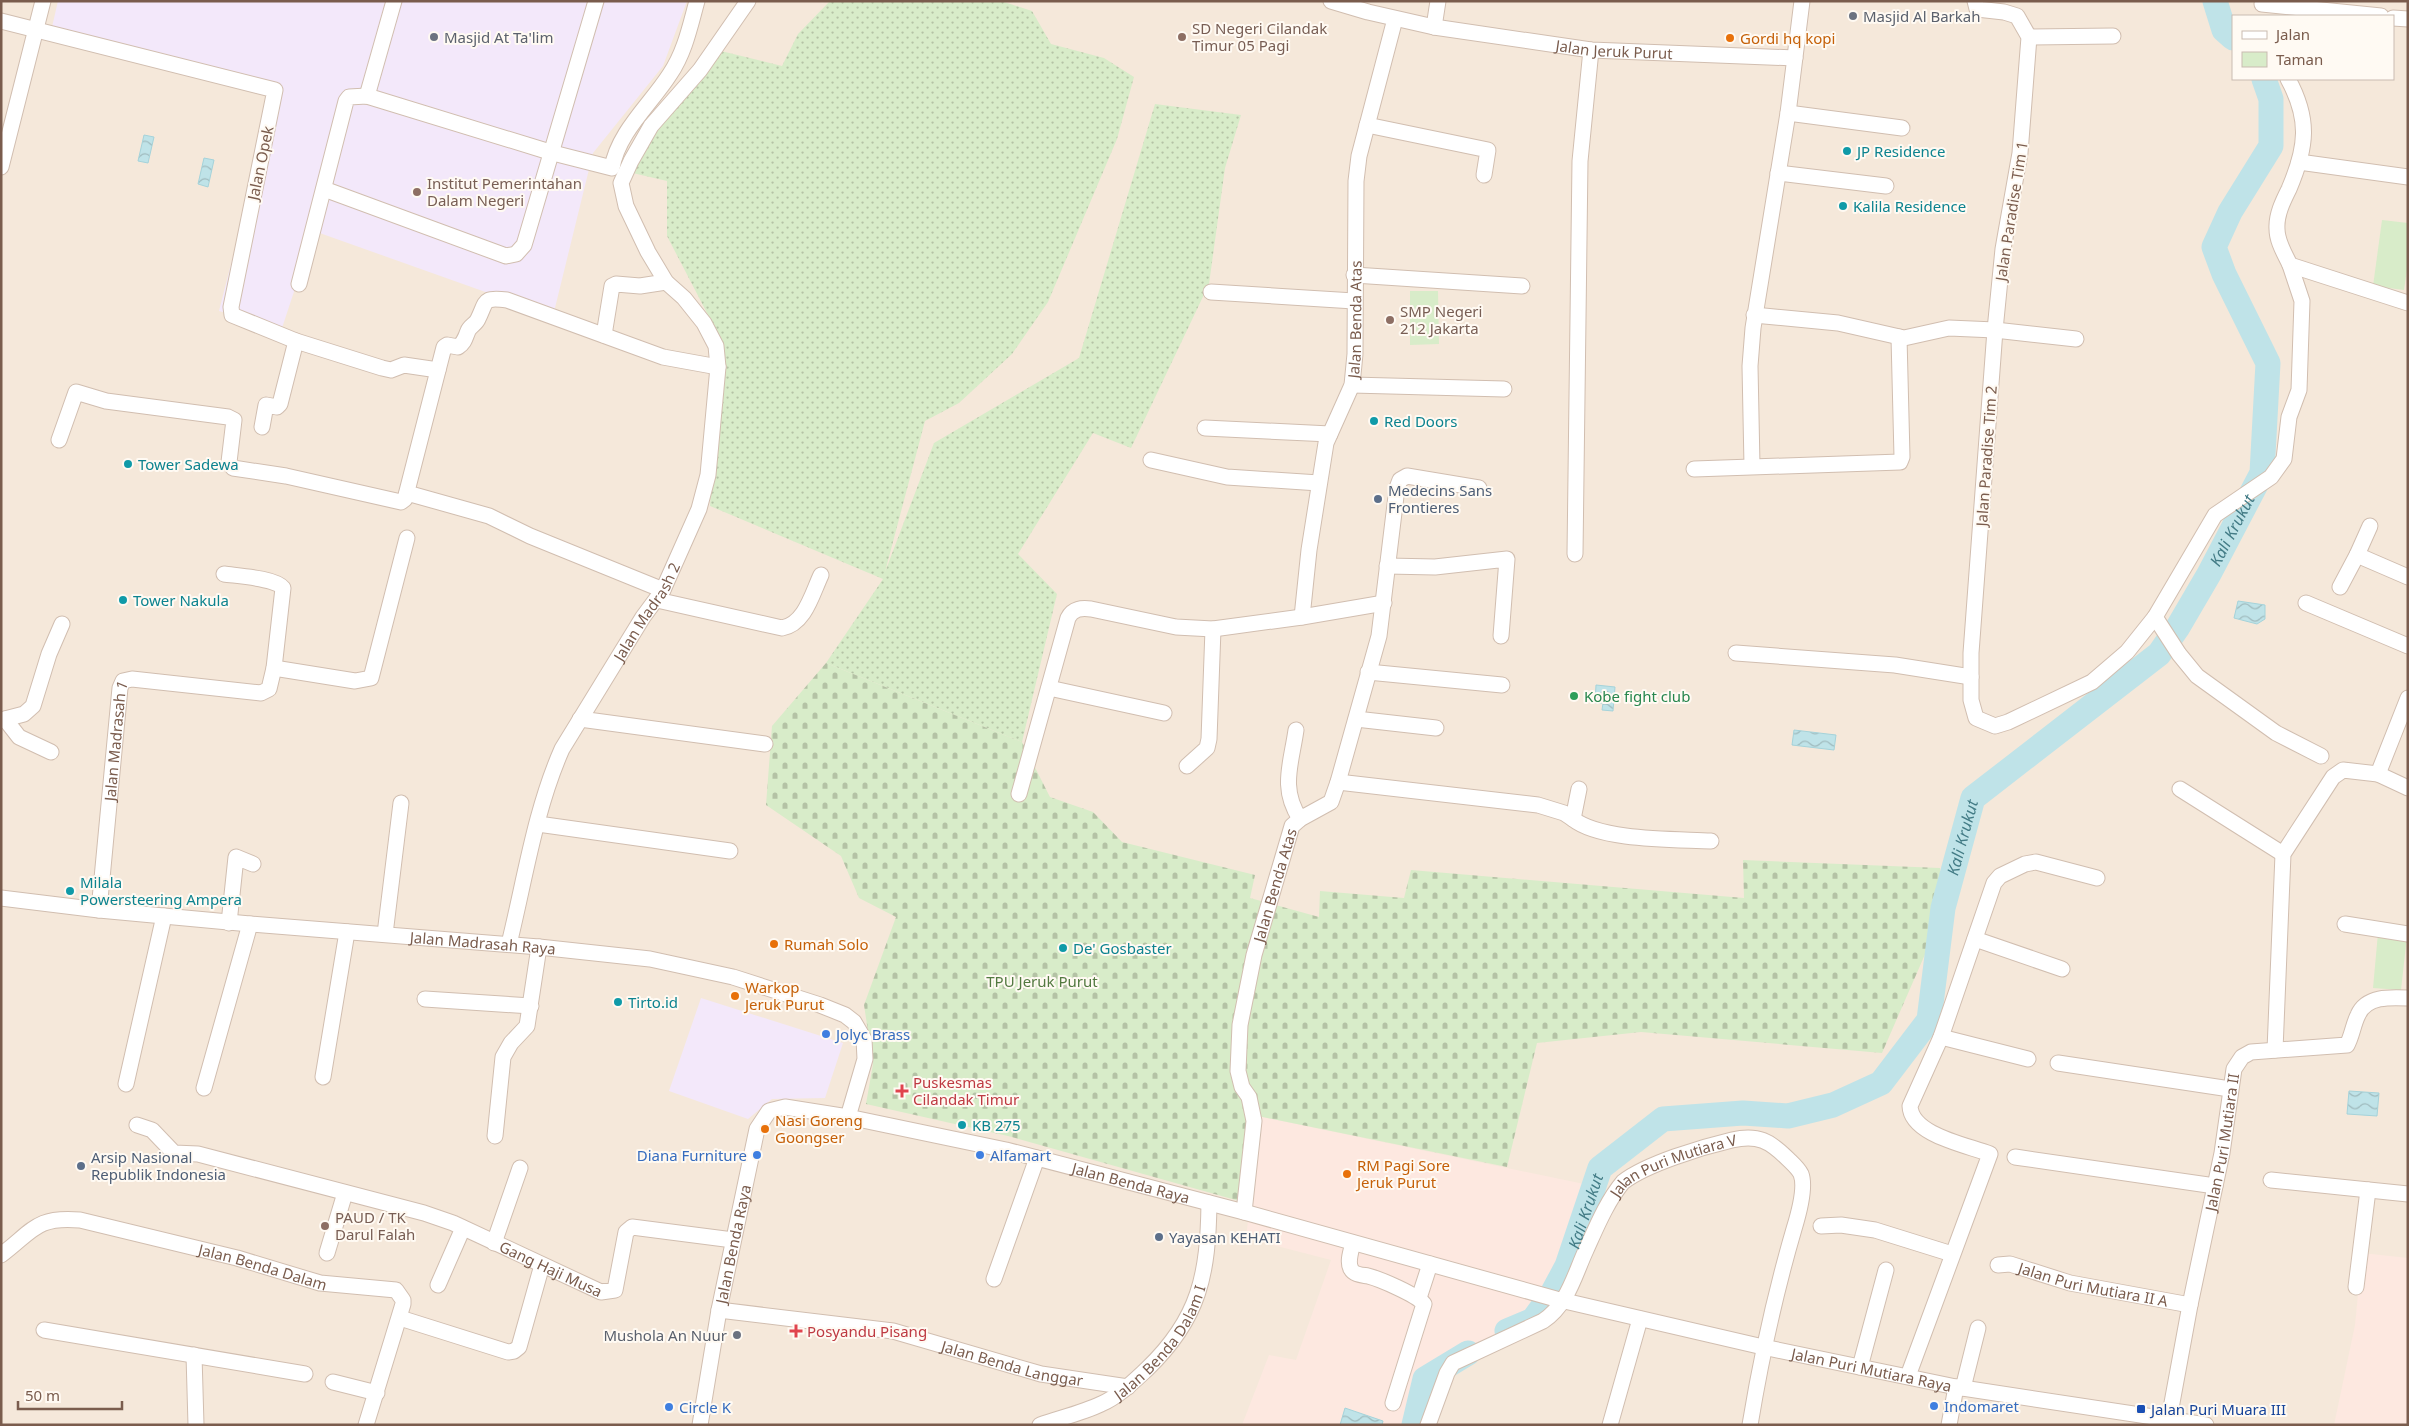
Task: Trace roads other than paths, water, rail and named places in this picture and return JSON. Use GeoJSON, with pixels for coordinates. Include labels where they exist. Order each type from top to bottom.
{"type":"FeatureCollection","features":[{"type":"Feature","properties":{"kind":"street"},"geometry":{"type":"LineString","coordinates":[[1,167],[43,1]]}},
{"type":"Feature","properties":{"kind":"street"},"geometry":{"type":"LineString","coordinates":[[367,96],[394,1]]}},
{"type":"Feature","properties":{"kind":"street"},"geometry":{"type":"LineString","coordinates":[[324,189],[511,256],[516,254],[524,245],[596,1]]}},
{"type":"Feature","properties":{"kind":"street"},"geometry":{"type":"LineString","coordinates":[[299,284],[347,99],[358,95],[367,96],[552,153],[612,168],[619,144],[676,64],[688,35],[696,1]]}},
{"type":"Feature","properties":{"kind":"street","name":"Jalan Madrash 2"},"geometry":{"type":"LineString","coordinates":[[509,944],[538,824],[553,769],[562,748],[643,617],[660,595],[705,494],[718,367],[712,336],[684,298],[666,282],[648,252],[626,206],[621,183],[651,126],[700,70],[748,1]]}},
{"type":"Feature","properties":{"kind":"street","name":"Jalan Jeruk Purut"},"geometry":{"type":"LineString","coordinates":[[1331,1],[1369,7],[1395,19],[1591,50],[1794,58]]}},
{"type":"Feature","properties":{"kind":"street"},"geometry":{"type":"LineString","coordinates":[[1434,26],[1438,1]]}},
{"type":"Feature","properties":{"kind":"street"},"geometry":{"type":"LineString","coordinates":[[1752,466],[1750,366],[1754,315],[1788,114],[1802,1]]}},
{"type":"Feature","properties":{"kind":"street"},"geometry":{"type":"LineString","coordinates":[[1975,1],[1977,9],[2004,12],[2017,16],[2030,37],[2113,36]]}},
{"type":"Feature","properties":{"kind":"street"},"geometry":{"type":"LineString","coordinates":[[2262,7],[2367,15]]}},
{"type":"Feature","properties":{"kind":"street"},"geometry":{"type":"LineString","coordinates":[[2394,18],[2408,19]]}},
{"type":"Feature","properties":{"kind":"street","name":"Jalan Benda Atas"},"geometry":{"type":"LineString","coordinates":[[1302,617],[1319,483],[1330,434],[1352,385],[1355,354],[1354,275],[1357,169],[1395,19]]}},
{"type":"Feature","properties":{"kind":"street"},"geometry":{"type":"LineString","coordinates":[[1,21],[36,30]]}},
{"type":"Feature","properties":{"kind":"street","name":"Jalan Opek"},"geometry":{"type":"LineString","coordinates":[[36,30],[275,90],[231,312],[235,317],[296,341],[389,370],[404,364],[438,370]]}},
{"type":"Feature","properties":{"kind":"street","name":"Jalan Paradise Tim 1"},"geometry":{"type":"LineString","coordinates":[[1995,330],[2002,249],[2019,163],[2027,92],[2030,37]]}},
{"type":"Feature","properties":{"kind":"street"},"geometry":{"type":"LineString","coordinates":[[1575,554],[1580,161],[1591,50]]}},
{"type":"Feature","properties":{"kind":"street"},"geometry":{"type":"LineString","coordinates":[[2289,80],[2298,97],[2305,125],[2299,162],[2282,203],[2276,228],[2302,301],[2299,390],[2288,417],[2284,459],[2271,476],[2215,515],[2158,622],[2179,654],[2197,676],[2276,732],[2321,756]]}},
{"type":"Feature","properties":{"kind":"street"},"geometry":{"type":"LineString","coordinates":[[1788,114],[1902,128]]}},
{"type":"Feature","properties":{"kind":"street"},"geometry":{"type":"LineString","coordinates":[[1367,125],[1488,150],[1484,175]]}},
{"type":"Feature","properties":{"kind":"street"},"geometry":{"type":"LineString","coordinates":[[2299,162],[2408,177]]}},
{"type":"Feature","properties":{"kind":"street"},"geometry":{"type":"LineString","coordinates":[[1778,173],[1886,186]]}},
{"type":"Feature","properties":{"kind":"street"},"geometry":{"type":"LineString","coordinates":[[2290,265],[2408,303]]}},
{"type":"Feature","properties":{"kind":"street"},"geometry":{"type":"LineString","coordinates":[[1354,275],[1522,286]]}},
{"type":"Feature","properties":{"kind":"street"},"geometry":{"type":"LineString","coordinates":[[604,335],[612,286],[616,284],[640,286],[666,282]]}},
{"type":"Feature","properties":{"kind":"street"},"geometry":{"type":"LineString","coordinates":[[1211,292],[1354,301]]}},
{"type":"Feature","properties":{"kind":"street"},"geometry":{"type":"LineString","coordinates":[[59,440],[75,393],[80,392],[106,401],[232,418],[234,424],[229,462],[233,468],[293,478],[400,502],[404,500],[407,492],[444,347],[460,346],[465,341],[469,328],[479,318],[484,303],[497,298],[507,300],[663,357],[718,367]]}},
{"type":"Feature","properties":{"kind":"street"},"geometry":{"type":"LineString","coordinates":[[1754,315],[1838,323],[1899,337],[1949,328],[1995,330],[2076,338]]}},
{"type":"Feature","properties":{"kind":"street","name":"Jalan Paradise Tim 2"},"geometry":{"type":"LineString","coordinates":[[1995,330],[1976,581],[1971,676],[1971,700],[1976,718],[1995,726],[2008,722],[2092,682],[2158,622]]}},
{"type":"Feature","properties":{"kind":"street"},"geometry":{"type":"LineString","coordinates":[[1694,469],[1900,462],[1902,457],[1899,337]]}},
{"type":"Feature","properties":{"kind":"street"},"geometry":{"type":"LineString","coordinates":[[262,427],[266,405],[279,406],[296,341]]}},
{"type":"Feature","properties":{"kind":"street"},"geometry":{"type":"LineString","coordinates":[[1352,385],[1504,389]]}},
{"type":"Feature","properties":{"kind":"street"},"geometry":{"type":"LineString","coordinates":[[1205,428],[1330,434]]}},
{"type":"Feature","properties":{"kind":"street"},"geometry":{"type":"LineString","coordinates":[[1151,460],[1227,477],[1319,483]]}},
{"type":"Feature","properties":{"kind":"street","name":"Jalan Benda Atas"},"geometry":{"type":"LineString","coordinates":[[1244,1212],[1254,1121],[1249,1097],[1242,1087],[1238,1071],[1240,1025],[1254,955],[1284,847],[1292,826],[1300,819],[1330,802],[1338,782],[1379,636],[1397,488],[1403,477],[1413,476],[1479,488]]}},
{"type":"Feature","properties":{"kind":"street"},"geometry":{"type":"LineString","coordinates":[[407,492],[495,518],[530,536],[660,595],[782,628],[792,626],[800,618],[821,575]]}},
{"type":"Feature","properties":{"kind":"street"},"geometry":{"type":"LineString","coordinates":[[2340,587],[2370,526]]}},
{"type":"Feature","properties":{"kind":"street"},"geometry":{"type":"LineString","coordinates":[[224,574],[272,581],[283,588],[274,668],[355,681],[371,678],[407,538]]}},
{"type":"Feature","properties":{"kind":"street"},"geometry":{"type":"LineString","coordinates":[[2356,554],[2408,577]]}},
{"type":"Feature","properties":{"kind":"street"},"geometry":{"type":"LineString","coordinates":[[1387,566],[1435,567],[1507,559],[1501,636]]}},
{"type":"Feature","properties":{"kind":"street"},"geometry":{"type":"LineString","coordinates":[[1019,794],[1068,618],[1071,613],[1082,608],[1171,626],[1213,629],[1302,617],[1384,603]]}},
{"type":"Feature","properties":{"kind":"street"},"geometry":{"type":"LineString","coordinates":[[2306,603],[2408,646]]}},
{"type":"Feature","properties":{"kind":"street"},"geometry":{"type":"LineString","coordinates":[[51,752],[19,737],[3,719],[24,714],[33,706],[49,654],[62,624]]}},
{"type":"Feature","properties":{"kind":"street"},"geometry":{"type":"LineString","coordinates":[[1187,766],[1204,751],[1209,739],[1213,629]]}},
{"type":"Feature","properties":{"kind":"street"},"geometry":{"type":"LineString","coordinates":[[1736,654],[1895,665],[1971,676]]}},
{"type":"Feature","properties":{"kind":"street","name":"Jalan Madrasah 1"},"geometry":{"type":"LineString","coordinates":[[99,910],[121,683],[132,679],[261,693],[269,688],[274,668]]}},
{"type":"Feature","properties":{"kind":"street"},"geometry":{"type":"LineString","coordinates":[[1368,672],[1502,685]]}},
{"type":"Feature","properties":{"kind":"street"},"geometry":{"type":"LineString","coordinates":[[1049,688],[1164,713]]}},
{"type":"Feature","properties":{"kind":"street"},"geometry":{"type":"LineString","coordinates":[[2378,774],[2408,698]]}},
{"type":"Feature","properties":{"kind":"street"},"geometry":{"type":"LineString","coordinates":[[1356,719],[1436,728]]}},
{"type":"Feature","properties":{"kind":"street"},"geometry":{"type":"LineString","coordinates":[[580,720],[765,744]]}},
{"type":"Feature","properties":{"kind":"street"},"geometry":{"type":"LineString","coordinates":[[1296,730],[1288,788],[1290,802],[1300,819]]}},
{"type":"Feature","properties":{"kind":"street"},"geometry":{"type":"LineString","coordinates":[[2275,1050],[2284,854],[2333,777],[2343,770],[2378,774],[2408,788]]}},
{"type":"Feature","properties":{"kind":"street"},"geometry":{"type":"LineString","coordinates":[[1338,782],[1538,806],[1564,813],[1587,828],[1605,833],[1711,841]]}},
{"type":"Feature","properties":{"kind":"street"},"geometry":{"type":"LineString","coordinates":[[1573,819],[1579,789]]}},
{"type":"Feature","properties":{"kind":"street"},"geometry":{"type":"LineString","coordinates":[[2180,789],[2284,854]]}},
{"type":"Feature","properties":{"kind":"street"},"geometry":{"type":"LineString","coordinates":[[385,934],[401,803]]}},
{"type":"Feature","properties":{"kind":"street"},"geometry":{"type":"LineString","coordinates":[[538,824],[730,851]]}},
{"type":"Feature","properties":{"kind":"street"},"geometry":{"type":"LineString","coordinates":[[229,922],[233,854],[253,864]]}},
{"type":"Feature","properties":{"kind":"street"},"geometry":{"type":"LineString","coordinates":[[1908,1376],[1990,1154],[1922,1129],[1910,1113],[1910,1106],[1941,1037],[1994,883],[2000,876],[2025,864],[2036,862],[2098,878]]}},
{"type":"Feature","properties":{"kind":"street","name":"Jalan Madrasah Raya"},"geometry":{"type":"LineString","coordinates":[[1,898],[99,910],[250,924],[539,946],[650,959],[733,977],[845,1015],[860,1029],[865,1048],[865,1059],[848,1117]]}},
{"type":"Feature","properties":{"kind":"street"},"geometry":{"type":"LineString","coordinates":[[126,1084],[164,916]]}},
{"type":"Feature","properties":{"kind":"street"},"geometry":{"type":"LineString","coordinates":[[204,1088],[250,924]]}},
{"type":"Feature","properties":{"kind":"street"},"geometry":{"type":"LineString","coordinates":[[2345,924],[2408,934]]}},
{"type":"Feature","properties":{"kind":"street"},"geometry":{"type":"LineString","coordinates":[[323,1077],[347,932]]}},
{"type":"Feature","properties":{"kind":"street"},"geometry":{"type":"LineString","coordinates":[[1975,939],[2062,969]]}},
{"type":"Feature","properties":{"kind":"street"},"geometry":{"type":"LineString","coordinates":[[495,1136],[503,1057],[511,1042],[527,1026],[539,946]]}},
{"type":"Feature","properties":{"kind":"street","name":"Jalan Puri Mutiara II"},"geometry":{"type":"LineString","coordinates":[[2169,1419],[2190,1305],[2222,1153],[2234,1069],[2242,1057],[2251,1052],[2347,1045],[2358,1015],[2364,1005],[2373,1000],[2392,997],[2408,998]]}},
{"type":"Feature","properties":{"kind":"street"},"geometry":{"type":"LineString","coordinates":[[425,999],[531,1006]]}},
{"type":"Feature","properties":{"kind":"street"},"geometry":{"type":"LineString","coordinates":[[1941,1037],[2028,1059]]}},
{"type":"Feature","properties":{"kind":"street"},"geometry":{"type":"LineString","coordinates":[[2058,1063],[2230,1089]]}},
{"type":"Feature","properties":{"kind":"street","name":"Jalan Benda Raya"},"geometry":{"type":"LineString","coordinates":[[700,1425],[719,1310],[757,1130],[765,1115],[773,1109],[785,1107],[848,1117],[1037,1158],[1244,1212],[1539,1294]]}},
{"type":"Feature","properties":{"kind":"street","name":"Gang Haji Musa"},"geometry":{"type":"LineString","coordinates":[[137,1125],[152,1130],[174,1153],[198,1154],[424,1213],[466,1229],[601,1292],[611,1292],[616,1287],[626,1232],[632,1227],[733,1240]]}},
{"type":"Feature","properties":{"kind":"street","name":"Jalan Puri Mutiara V"},"geometry":{"type":"LineString","coordinates":[[1560,1300],[1618,1189],[1631,1176],[1716,1144],[1739,1138],[1758,1139],[1773,1144],[1793,1164],[1801,1174],[1802,1180],[1799,1214],[1773,1303],[1763,1347]]}},
{"type":"Feature","properties":{"kind":"street"},"geometry":{"type":"LineString","coordinates":[[2015,1157],[2215,1186]]}},
{"type":"Feature","properties":{"kind":"street"},"geometry":{"type":"LineString","coordinates":[[994,1279],[1037,1158]]}},
{"type":"Feature","properties":{"kind":"street"},"geometry":{"type":"LineString","coordinates":[[494,1243],[520,1168]]}},
{"type":"Feature","properties":{"kind":"street"},"geometry":{"type":"LineString","coordinates":[[2271,1180],[2408,1194]]}},
{"type":"Feature","properties":{"kind":"street"},"geometry":{"type":"LineString","coordinates":[[2356,1287],[2368,1190]]}},
{"type":"Feature","properties":{"kind":"street"},"geometry":{"type":"LineString","coordinates":[[327,1253],[345,1193]]}},
{"type":"Feature","properties":{"kind":"street","name":"Jalan Benda Dalam I"},"geometry":{"type":"LineString","coordinates":[[1040,1425],[1102,1404],[1128,1388],[1174,1340],[1194,1305],[1203,1280],[1209,1203]]}},
{"type":"Feature","properties":{"kind":"street","name":"Jalan Benda Dalam"},"geometry":{"type":"LineString","coordinates":[[1,1255],[45,1221],[55,1219],[80,1220],[237,1258],[320,1283],[392,1288],[404,1300],[366,1425]]}},
{"type":"Feature","properties":{"kind":"street"},"geometry":{"type":"LineString","coordinates":[[1821,1226],[1841,1225],[1875,1230],[1952,1254]]}},
{"type":"Feature","properties":{"kind":"street"},"geometry":{"type":"LineString","coordinates":[[438,1285],[466,1229]]}},
{"type":"Feature","properties":{"kind":"street"},"geometry":{"type":"LineString","coordinates":[[1353,1243],[1349,1259],[1350,1268],[1354,1273],[1378,1278],[1402,1292],[1418,1298],[1424,1304],[1392,1403]]}},
{"type":"Feature","properties":{"kind":"street"},"geometry":{"type":"LineString","coordinates":[[1418,1298],[1430,1264]]}},
{"type":"Feature","properties":{"kind":"street","name":"Jalan Puri Mutiara II A"},"geometry":{"type":"LineString","coordinates":[[1998,1265],[2010,1264],[2070,1283],[2190,1305]]}},
{"type":"Feature","properties":{"kind":"street"},"geometry":{"type":"LineString","coordinates":[[400,1318],[508,1352],[514,1352],[519,1347],[542,1265]]}},
{"type":"Feature","properties":{"kind":"street"},"geometry":{"type":"LineString","coordinates":[[1860,1367],[1886,1270]]}},
{"type":"Feature","properties":{"kind":"street","name":"Jalan Puri Mutiara Raya"},"geometry":{"type":"LineString","coordinates":[[1539,1294],[1763,1347],[1960,1387],[2206,1425]]}},
{"type":"Feature","properties":{"kind":"street"},"geometry":{"type":"LineString","coordinates":[[1428,1425],[1446,1373],[1453,1363],[1543,1321],[1551,1315],[1560,1300]]}},
{"type":"Feature","properties":{"kind":"street","name":"Jalan Benda Langgar"},"geometry":{"type":"LineString","coordinates":[[719,1310],[893,1331],[1041,1374],[1128,1388]]}},
{"type":"Feature","properties":{"kind":"street"},"geometry":{"type":"LineString","coordinates":[[1610,1425],[1640,1319]]}},
{"type":"Feature","properties":{"kind":"street"},"geometry":{"type":"LineString","coordinates":[[1949,1425],[1978,1328]]}},
{"type":"Feature","properties":{"kind":"street"},"geometry":{"type":"LineString","coordinates":[[44,1330],[306,1374]]}},
{"type":"Feature","properties":{"kind":"street"},"geometry":{"type":"LineString","coordinates":[[1750,1425],[1763,1347]]}},
{"type":"Feature","properties":{"kind":"street"},"geometry":{"type":"LineString","coordinates":[[194,1355],[196,1425]]}},
{"type":"Feature","properties":{"kind":"street"},"geometry":{"type":"LineString","coordinates":[[333,1382],[377,1392]]}},
{"type":"Feature","properties":{"kind":"water"},"geometry":{"type":"Polygon","coordinates":[[[144,135],[154,137],[148,163],[138,161],[144,135]]]}},
{"type":"Feature","properties":{"kind":"water"},"geometry":{"type":"Polygon","coordinates":[[[204,158],[214,160],[208,187],[198,184],[204,158]]]}},
{"type":"Feature","properties":{"kind":"water"},"geometry":{"type":"Polygon","coordinates":[[[2238,601],[2265,605],[2265,619],[2257,624],[2234,618],[2238,601]]]}},
{"type":"Feature","properties":{"kind":"water"},"geometry":{"type":"Polygon","coordinates":[[[1596,685],[1615,687],[1613,711],[1602,710],[1603,703],[1595,703],[1596,685]]]}},
{"type":"Feature","properties":{"kind":"water"},"geometry":{"type":"Polygon","coordinates":[[[1794,730],[1836,735],[1834,750],[1792,745],[1794,730]]]}},
{"type":"Feature","properties":{"kind":"water"},"geometry":{"type":"Polygon","coordinates":[[[2349,1091],[2379,1093],[2377,1116],[2347,1114],[2349,1091]]]}},
{"type":"Feature","properties":{"kind":"water"},"geometry":{"type":"Polygon","coordinates":[[[1345,1408],[1383,1421],[1382,1425],[1340,1425],[1345,1408]]]}},
{"type":"Feature","properties":{"kind":"waterway","name":"Kali Krukut"},"geometry":{"type":"LineString","coordinates":[[2215,1],[2224,30],[2232,37]]}},
{"type":"Feature","properties":{"kind":"waterway","name":"Kali Krukut"},"geometry":{"type":"LineString","coordinates":[[1507,1331],[1533,1320],[1552,1294],[1567,1266],[1600,1168],[1663,1119],[1743,1113],[1788,1116],[1833,1105],[1881,1083],[1929,1020],[1943,908],[1973,798],[2159,654],[2178,627],[2209,574],[2262,473],[2268,363],[2224,274],[2214,247],[2230,212],[2271,146],[2271,99],[2264,80]]}},
{"type":"Feature","properties":{"kind":"waterway","name":"Kali Krukut"},"geometry":{"type":"LineString","coordinates":[[1414,1425],[1425,1379],[1468,1353]]}},
{"type":"Feature","properties":{"kind":"place","name":"Masjid Al Barkah"},"geometry":{"type":"Point","coordinates":[1853,16]}},
{"type":"Feature","properties":{"kind":"place","name":"Masjid At Ta'lim"},"geometry":{"type":"Point","coordinates":[434,37]}},
{"type":"Feature","properties":{"kind":"place","name":"SD Negeri Cilandak Timur 05 Pagi"},"geometry":{"type":"Point","coordinates":[1182,37]}},
{"type":"Feature","properties":{"kind":"place","name":"Gordi hq kopi"},"geometry":{"type":"Point","coordinates":[1730,38]}},
{"type":"Feature","properties":{"kind":"place","name":"JP Residence"},"geometry":{"type":"Point","coordinates":[1847,151]}},
{"type":"Feature","properties":{"kind":"place","name":"Institut Pemerintahan Dalam Negeri"},"geometry":{"type":"Point","coordinates":[417,192]}},
{"type":"Feature","properties":{"kind":"place","name":"Kalila Residence"},"geometry":{"type":"Point","coordinates":[1843,206]}},
{"type":"Feature","properties":{"kind":"place","name":"SMP Negeri 212 Jakarta"},"geometry":{"type":"Point","coordinates":[1390,320]}},
{"type":"Feature","properties":{"kind":"place","name":"Red Doors"},"geometry":{"type":"Point","coordinates":[1374,421]}},
{"type":"Feature","properties":{"kind":"place","name":"Tower Sadewa"},"geometry":{"type":"Point","coordinates":[128,464]}},
{"type":"Feature","properties":{"kind":"place","name":"Medecins Sans Frontieres"},"geometry":{"type":"Point","coordinates":[1378,499]}},
{"type":"Feature","properties":{"kind":"place","name":"Tower Nakula"},"geometry":{"type":"Point","coordinates":[123,600]}},
{"type":"Feature","properties":{"kind":"place","name":"Kobe fight club"},"geometry":{"type":"Point","coordinates":[1574,696]}},
{"type":"Feature","properties":{"kind":"place","name":"Milala Powersteering Ampera"},"geometry":{"type":"Point","coordinates":[70,891]}},
{"type":"Feature","properties":{"kind":"place","name":"Rumah Solo"},"geometry":{"type":"Point","coordinates":[774,944]}},
{"type":"Feature","properties":{"kind":"place","name":"De' Gosbaster"},"geometry":{"type":"Point","coordinates":[1063,948]}},
{"type":"Feature","properties":{"kind":"place","name":"Warkop Jeruk Purut"},"geometry":{"type":"Point","coordinates":[735,996]}},
{"type":"Feature","properties":{"kind":"place","name":"Tirto.id"},"geometry":{"type":"Point","coordinates":[618,1002]}},
{"type":"Feature","properties":{"kind":"place","name":"Jolyc Brass"},"geometry":{"type":"Point","coordinates":[826,1034]}},
{"type":"Feature","properties":{"kind":"place","name":"Puskesmas Cilandak Timur"},"geometry":{"type":"Point","coordinates":[902,1091]}},
{"type":"Feature","properties":{"kind":"place","name":"KB 275"},"geometry":{"type":"Point","coordinates":[962,1125]}},
{"type":"Feature","properties":{"kind":"place","name":"Nasi Goreng Goongser"},"geometry":{"type":"Point","coordinates":[765,1129]}},
{"type":"Feature","properties":{"kind":"place","name":"Diana Furniture"},"geometry":{"type":"Point","coordinates":[757,1155]}},
{"type":"Feature","properties":{"kind":"place","name":"Alfamart"},"geometry":{"type":"Point","coordinates":[980,1155]}},
{"type":"Feature","properties":{"kind":"place","name":"Arsip Nasional Republik Indonesia"},"geometry":{"type":"Point","coordinates":[81,1166]}},
{"type":"Feature","properties":{"kind":"place","name":"RM Pagi Sore Jeruk Purut"},"geometry":{"type":"Point","coordinates":[1347,1174]}},
{"type":"Feature","properties":{"kind":"place","name":"PAUD / TK Darul Falah"},"geometry":{"type":"Point","coordinates":[325,1226]}},
{"type":"Feature","properties":{"kind":"place","name":"Yayasan KEHATI"},"geometry":{"type":"Point","coordinates":[1159,1237]}},
{"type":"Feature","properties":{"kind":"place","name":"Posyandu Pisang"},"geometry":{"type":"Point","coordinates":[796,1331]}},
{"type":"Feature","properties":{"kind":"place","name":"Mushola An Nuur"},"geometry":{"type":"Point","coordinates":[737,1335]}},
{"type":"Feature","properties":{"kind":"place","name":"Indomaret"},"geometry":{"type":"Point","coordinates":[1934,1406]}},
{"type":"Feature","properties":{"kind":"place","name":"Circle K"},"geometry":{"type":"Point","coordinates":[669,1407]}},
{"type":"Feature","properties":{"kind":"place","name":"Jalan Puri Muara III"},"geometry":{"type":"Point","coordinates":[2141,1409]}},
{"type":"Feature","properties":{"kind":"park label","name":"TPU Jeruk Purut"},"geometry":{"type":"Point","coordinates":[1042,981]}}]}
